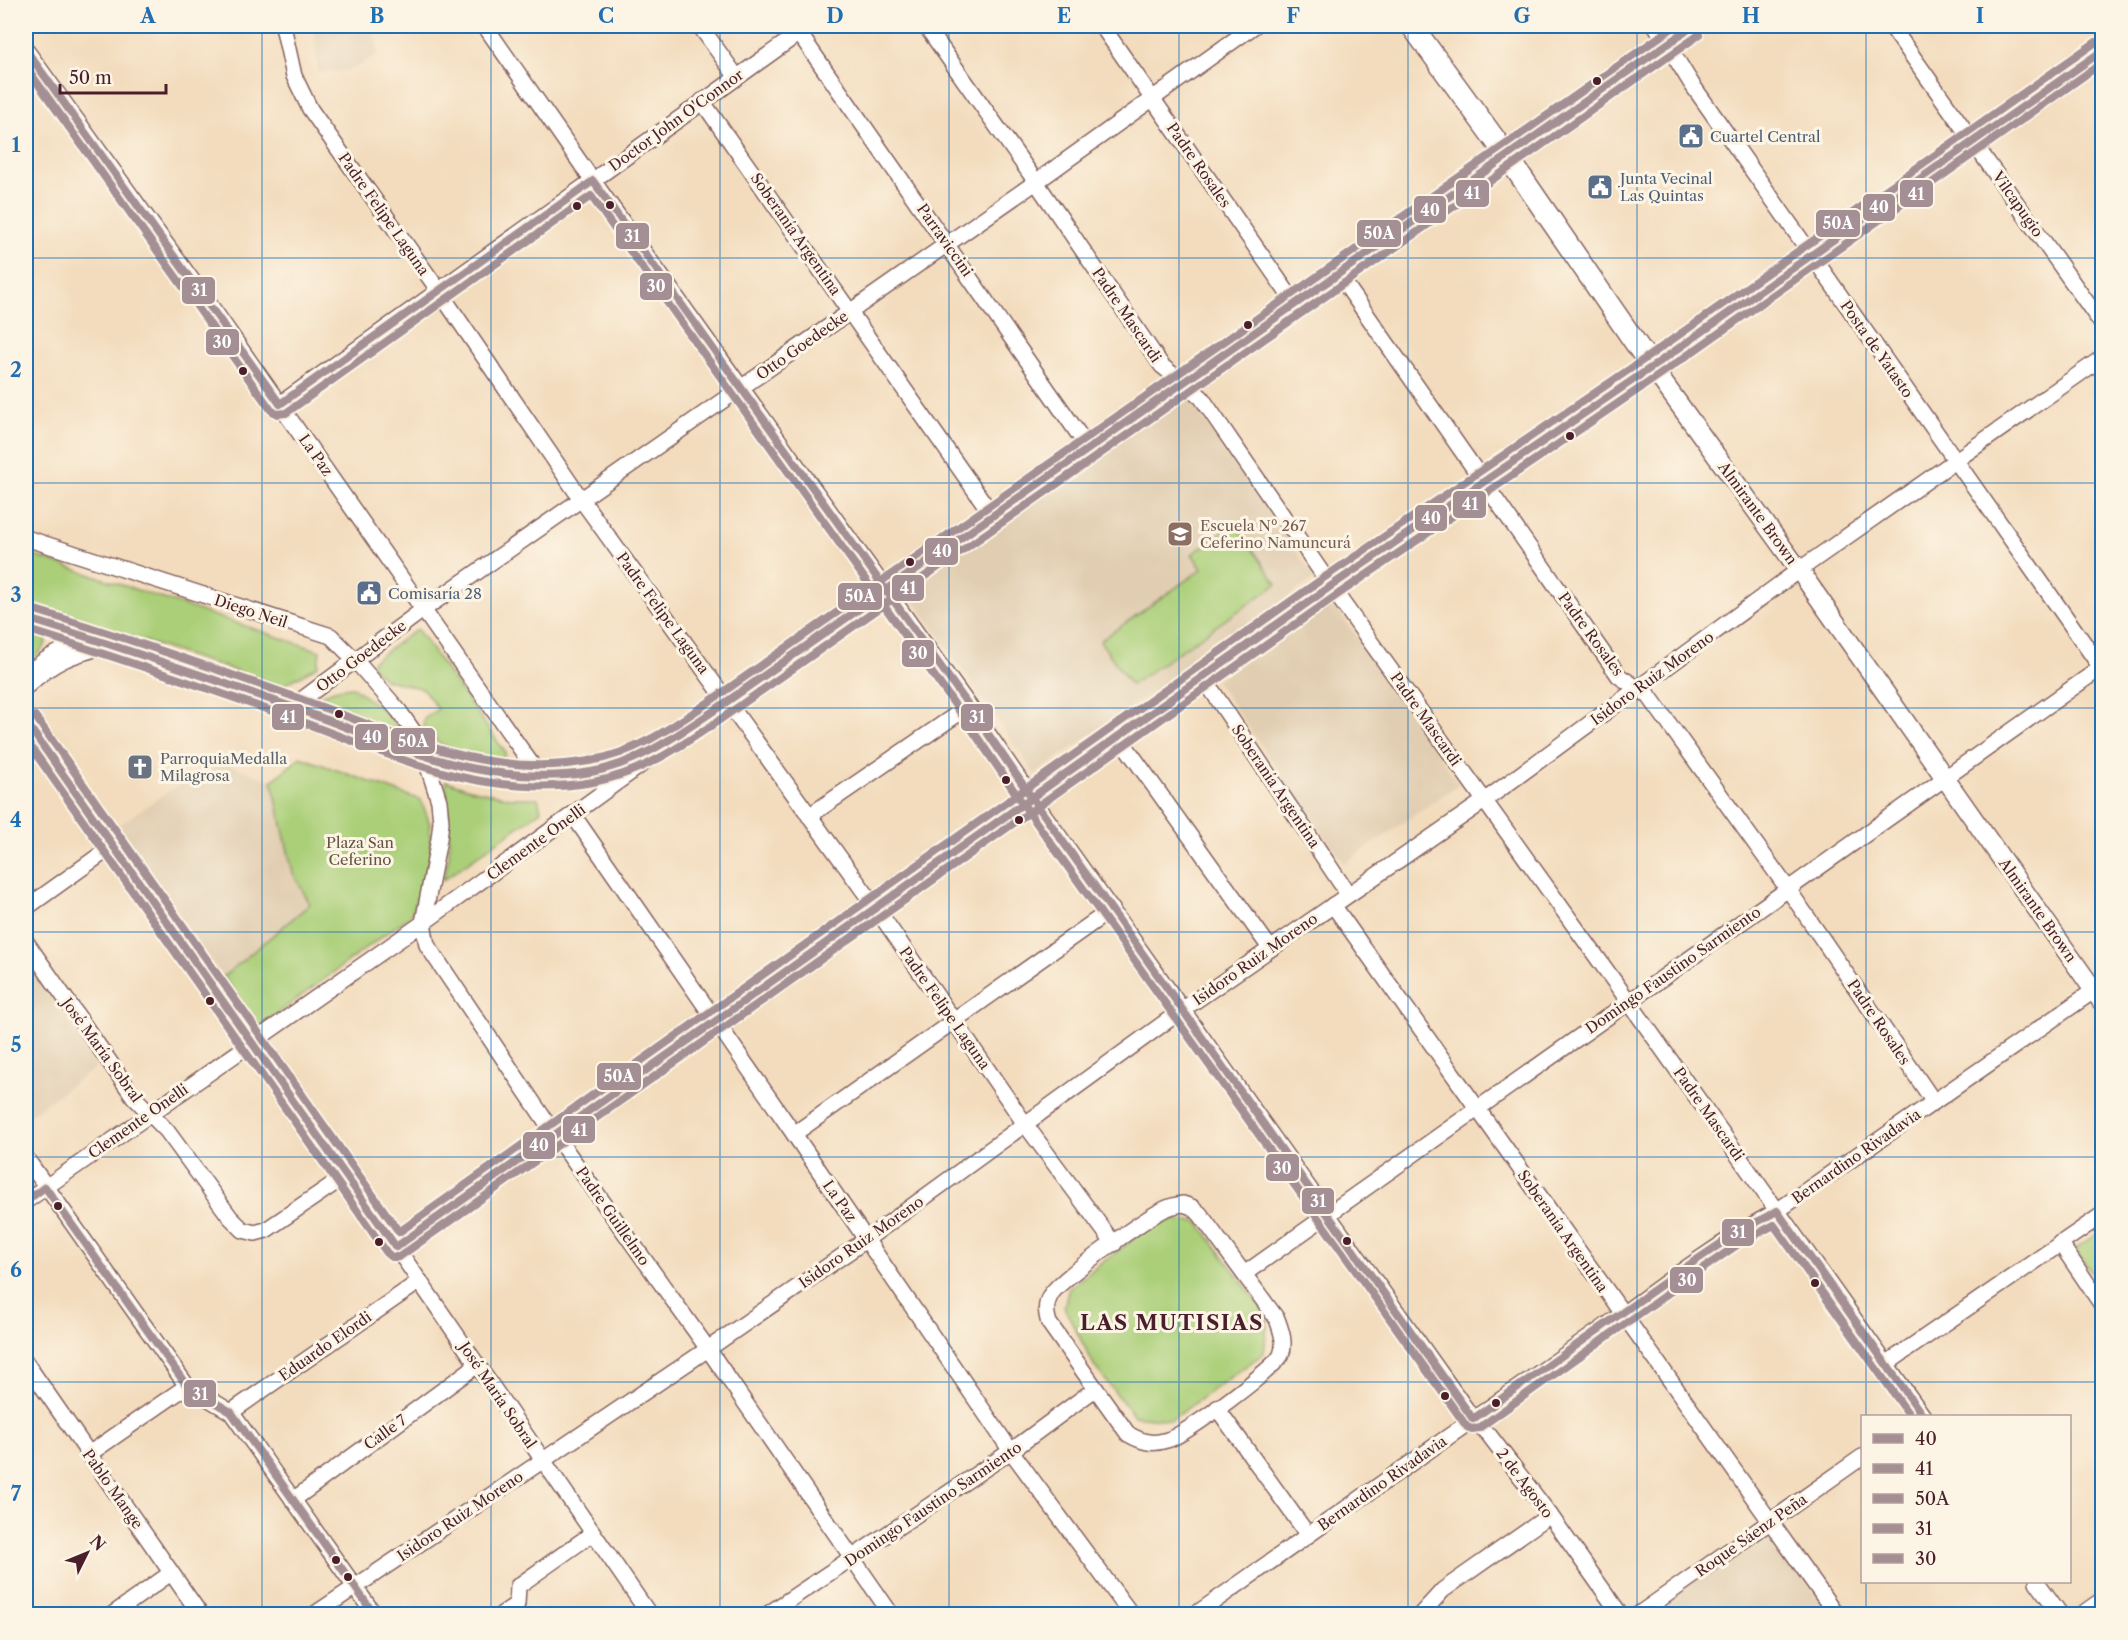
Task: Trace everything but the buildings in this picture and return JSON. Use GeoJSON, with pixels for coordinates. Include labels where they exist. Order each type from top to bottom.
{"type":"FeatureCollection","features":[{"type":"Feature","properties":{"kind":"main road","name":"Almirante Brown"},"geometry":{"type":"LineString","coordinates":[[1412,26],[1507,156],[1652,367]]}},
{"type":"Feature","properties":{"kind":"main road","name":"Clemente Onelli"},"geometry":{"type":"LineString","coordinates":[[669,741],[1507,156],[1661,35],[1693,26]]}},
{"type":"Feature","properties":{"kind":"main road"},"geometry":{"type":"LineString","coordinates":[[396,1247],[1331,586],[1652,367],[2103,51]]}},
{"type":"Feature","properties":{"kind":"main road"},"geometry":{"type":"LineString","coordinates":[[26,618],[104,642],[292,707],[424,757],[475,771],[539,775],[600,770],[630,760],[669,741]]}},
{"type":"Feature","properties":{"kind":"main road"},"geometry":{"type":"LineString","coordinates":[[26,681],[46,664],[70,651],[104,642]]}},
{"type":"Feature","properties":{"kind":"main road","name":"José María Sobral"},"geometry":{"type":"LineString","coordinates":[[26,722],[396,1247]]}},
{"type":"Feature","properties":{"kind":"street","name":"Padre Felipe Laguna"},"geometry":{"type":"LineString","coordinates":[[283,26],[294,76],[310,109],[439,291],[581,499],[876,908],[1025,1124],[1113,1244]]}},
{"type":"Feature","properties":{"kind":"street","name":"2 de Agosto"},"geometry":{"type":"LineString","coordinates":[[485,26],[1473,1419],[1489,1435],[1550,1515],[1620,1614]]}},
{"type":"Feature","properties":{"kind":"street"},"geometry":{"type":"LineString","coordinates":[[700,26],[736,76]]}},
{"type":"Feature","properties":{"kind":"street","name":"Padre Mascardi"},"geometry":{"type":"LineString","coordinates":[[926,26],[1162,366],[1201,398],[1331,586],[1921,1415]]}},
{"type":"Feature","properties":{"kind":"street","name":"Padre Rosales"},"geometry":{"type":"LineString","coordinates":[[1102,26],[1296,305]]}},
{"type":"Feature","properties":{"kind":"street","name":"Otto Goedecke"},"geometry":{"type":"LineString","coordinates":[[292,707],[424,609],[1036,182],[1254,26]]}},
{"type":"Feature","properties":{"kind":"street","name":"Vilcapugio"},"geometry":{"type":"LineString","coordinates":[[1891,26],[2103,324]]}},
{"type":"Feature","properties":{"kind":"street","name":"Doctor John O'Connor"},"geometry":{"type":"LineString","coordinates":[[280,404],[804,29]]}},
{"type":"Feature","properties":{"kind":"street","name":"Parraviccini"},"geometry":{"type":"LineString","coordinates":[[804,29],[947,243],[1089,449]]}},
{"type":"Feature","properties":{"kind":"street","name":"Posta de Yatasto"},"geometry":{"type":"LineString","coordinates":[[1661,35],[1691,83],[2102,668]]}},
{"type":"Feature","properties":{"kind":"street","name":"La Paz"},"geometry":{"type":"LineString","coordinates":[[26,50],[280,404],[539,775]]}},
{"type":"Feature","properties":{"kind":"street","name":"Soberanía Argentina"},"geometry":{"type":"LineString","coordinates":[[702,101],[993,516]]}},
{"type":"Feature","properties":{"kind":"street","name":"Padre Rosales"},"geometry":{"type":"LineString","coordinates":[[1339,275],[1619,676],[1649,696],[1788,889],[1934,1101]]}},
{"type":"Feature","properties":{"kind":"street","name":"Isidoro Ruiz Moreno"},"geometry":{"type":"LineString","coordinates":[[315,1614],[867,1239],[1182,1010],[1484,801],[1799,570],[2103,358]]}},
{"type":"Feature","properties":{"kind":"street","name":"Almirante Brown"},"geometry":{"type":"LineString","coordinates":[[1652,367],[2100,992]]}},
{"type":"Feature","properties":{"kind":"street","name":"Diego Neil"},"geometry":{"type":"LineString","coordinates":[[26,538],[331,636],[342,645],[399,711],[413,731],[424,757]]}},
{"type":"Feature","properties":{"kind":"street","name":"Domingo Faustino Sarmiento"},"geometry":{"type":"LineString","coordinates":[[1244,1274],[2102,668]]}},
{"type":"Feature","properties":{"kind":"street","name":"Soberanía Argentina"},"geometry":{"type":"LineString","coordinates":[[1203,677],[1348,894]]}},
{"type":"Feature","properties":{"kind":"street"},"geometry":{"type":"LineString","coordinates":[[809,816],[969,706]]}},
{"type":"Feature","properties":{"kind":"street"},"geometry":{"type":"LineString","coordinates":[[1119,737],[1270,948]]}},
{"type":"Feature","properties":{"kind":"street","name":"Clemente Onelli"},"geometry":{"type":"LineString","coordinates":[[26,1201],[423,923],[638,769],[669,741]]}},
{"type":"Feature","properties":{"kind":"street","name":"Padre Guillelmo"},"geometry":{"type":"LineString","coordinates":[[424,757],[439,801],[441,822],[423,923],[427,945],[555,1135],[708,1349],[891,1614]]}},
{"type":"Feature","properties":{"kind":"street","name":"La Paz"},"geometry":{"type":"LineString","coordinates":[[573,815],[1011,1451],[1131,1614]]}},
{"type":"Feature","properties":{"kind":"street"},"geometry":{"type":"LineString","coordinates":[[26,908],[114,845]]}},
{"type":"Feature","properties":{"kind":"street","name":"Soberanía Argentina"},"geometry":{"type":"LineString","coordinates":[[1333,905],[1836,1614]]}},
{"type":"Feature","properties":{"kind":"street"},"geometry":{"type":"LineString","coordinates":[[794,1134],[1113,909]]}},
{"type":"Feature","properties":{"kind":"street","name":"José María Sobral"},"geometry":{"type":"LineString","coordinates":[[26,942],[134,1097],[167,1131],[230,1217],[243,1230],[255,1233],[266,1230],[345,1176]]}},
{"type":"Feature","properties":{"kind":"street","name":"Bernardino Rivadavia"},"geometry":{"type":"LineString","coordinates":[[1196,1614],[1623,1314],[1689,1264],[1735,1234],[1778,1211],[1934,1101],[2100,992]]}},
{"type":"Feature","properties":{"kind":"street"},"geometry":{"type":"LineString","coordinates":[[26,1158],[187,1386],[231,1412],[374,1614]]}},
{"type":"Feature","properties":{"kind":"street"},"geometry":{"type":"LineString","coordinates":[[1183,1204],[1192,1207],[1200,1214],[1244,1274],[1277,1319],[1282,1333],[1281,1355],[1272,1366],[1217,1408],[1169,1440],[1150,1443],[1140,1441],[1128,1434],[1049,1323],[1046,1314],[1046,1305],[1056,1287],[1113,1244],[1172,1206],[1183,1204]]}},
{"type":"Feature","properties":{"kind":"street"},"geometry":{"type":"LineString","coordinates":[[1886,1364],[2103,1215]]}},
{"type":"Feature","properties":{"kind":"street"},"geometry":{"type":"LineString","coordinates":[[2060,1243],[2103,1305]]}},
{"type":"Feature","properties":{"kind":"street","name":"José María Sobral"},"geometry":{"type":"LineString","coordinates":[[396,1247],[649,1614]]}},
{"type":"Feature","properties":{"kind":"street","name":"Eduardo Elordi"},"geometry":{"type":"LineString","coordinates":[[231,1412],[420,1281]]}},
{"type":"Feature","properties":{"kind":"street","name":"Pablo Mange"},"geometry":{"type":"LineString","coordinates":[[26,1363],[200,1614]]}},
{"type":"Feature","properties":{"kind":"street","name":"Calle 7"},"geometry":{"type":"LineString","coordinates":[[293,1500],[477,1365]]}},
{"type":"Feature","properties":{"kind":"street"},"geometry":{"type":"LineString","coordinates":[[89,1454],[187,1386]]}},
{"type":"Feature","properties":{"kind":"street","name":"Domingo Faustino Sarmiento"},"geometry":{"type":"LineString","coordinates":[[768,1614],[1011,1451],[1095,1389]]}},
{"type":"Feature","properties":{"kind":"street"},"geometry":{"type":"LineString","coordinates":[[1217,1408],[1308,1535]]}},
{"type":"Feature","properties":{"kind":"street","name":"Roque Sáenz Peña"},"geometry":{"type":"LineString","coordinates":[[1639,1614],[1861,1458]]}},
{"type":"Feature","properties":{"kind":"street"},"geometry":{"type":"LineString","coordinates":[[1421,1614],[1443,1590],[1550,1515]]}},
{"type":"Feature","properties":{"kind":"street"},"geometry":{"type":"LineString","coordinates":[[502,1614],[517,1604],[518,1586],[593,1533]]}},
{"type":"Feature","properties":{"kind":"street"},"geometry":{"type":"LineString","coordinates":[[113,1614],[171,1573]]}},
{"type":"Feature","properties":{"kind":"street"},"geometry":{"type":"LineString","coordinates":[[2038,1583],[2060,1614]]}},
{"type":"Feature","properties":{"kind":"street"},"geometry":{"type":"LineString","coordinates":[[2082,1614],[2103,1600]]}},
{"type":"Feature","properties":{"kind":"shaded area"},"geometry":{"type":"Polygon","coordinates":[[[314,26],[374,26],[378,54],[351,70],[318,73],[314,26]]]}},
{"type":"Feature","properties":{"kind":"shaded area"},"geometry":{"type":"Polygon","coordinates":[[[1185,392],[1315,578],[1035,774],[905,588],[1185,392]]]}},
{"type":"Feature","properties":{"kind":"shaded area"},"geometry":{"type":"Polygon","coordinates":[[[1332,601],[1459,784],[1344,864],[1216,681],[1332,601]]]}},
{"type":"Feature","properties":{"kind":"shaded area"},"geometry":{"type":"Polygon","coordinates":[[[211,758],[272,781],[293,873],[310,904],[223,977],[117,826],[206,766],[211,758]]]}},
{"type":"Feature","properties":{"kind":"shaded area"},"geometry":{"type":"Polygon","coordinates":[[[26,962],[99,1065],[26,1118],[26,962]]]}},
{"type":"Feature","properties":{"kind":"shaded area"},"geometry":{"type":"Polygon","coordinates":[[[1768,1527],[1830,1614],[1652,1614],[1649,1610],[1768,1527]]]}},
{"type":"Feature","properties":{"kind":"green space"},"geometry":{"type":"Polygon","coordinates":[[[1235,524],[1277,584],[1131,685],[1100,641],[1202,569],[1192,554],[1235,524]]]}},
{"type":"Feature","properties":{"kind":"green space"},"geometry":{"type":"Polygon","coordinates":[[[26,553],[320,651],[318,666],[282,686],[26,603],[26,553]]]}},
{"type":"Feature","properties":{"kind":"green space"},"geometry":{"type":"Polygon","coordinates":[[[26,627],[47,637],[45,646],[26,666],[26,627]]]}},
{"type":"Feature","properties":{"kind":"green space"},"geometry":{"type":"Polygon","coordinates":[[[417,629],[505,752],[505,756],[501,759],[459,751],[430,736],[423,729],[424,719],[438,709],[423,689],[384,679],[372,666],[373,661],[417,629]]]}},
{"type":"Feature","properties":{"kind":"green space"},"geometry":{"type":"Polygon","coordinates":[[[353,687],[390,716],[401,736],[322,706],[316,701],[333,690],[353,687]]]}},
{"type":"Feature","properties":{"kind":"green space","name":"Plaza San Ceferino"},"geometry":{"type":"Polygon","coordinates":[[[300,757],[421,800],[430,824],[431,855],[411,915],[259,1027],[223,977],[310,904],[293,873],[272,781],[300,757]]]}},
{"type":"Feature","properties":{"kind":"green space"},"geometry":{"type":"Polygon","coordinates":[[[446,781],[510,798],[538,798],[541,811],[443,880],[449,857],[446,781]]]}},
{"type":"Feature","properties":{"kind":"green space"},"geometry":{"type":"Polygon","coordinates":[[[1160,1219],[1198,1222],[1268,1317],[1264,1353],[1171,1420],[1134,1416],[1095,1367],[1064,1307],[1069,1288],[1160,1219]]]}},
{"type":"Feature","properties":{"kind":"green space"},"geometry":{"type":"Polygon","coordinates":[[[2102,1230],[2102,1287],[2075,1249],[2102,1230]]]}},
{"type":"Feature","properties":{"kind":"transit line","name":"50A"},"geometry":{"type":"LineString","coordinates":[[29,608],[227,673],[401,737],[473,758],[510,764],[549,765],[589,761],[621,753],[665,731],[706,704],[1675,26]]}},
{"type":"Feature","properties":{"kind":"transit line","name":"40"},"geometry":{"type":"LineString","coordinates":[[26,618],[224,683],[400,747],[473,769],[550,776],[591,772],[624,763],[669,740],[712,712],[1693,26]]}},
{"type":"Feature","properties":{"kind":"transit line","name":"41"},"geometry":{"type":"LineString","coordinates":[[26,629],[251,704],[434,770],[511,785],[551,786],[593,782],[627,773],[674,750],[718,721],[1699,35]]}},
{"type":"Feature","properties":{"kind":"transit line","name":"50A"},"geometry":{"type":"LineString","coordinates":[[35,716],[399,1232],[1325,577],[1646,358],[2096,42]]}},
{"type":"Feature","properties":{"kind":"transit line","name":"31"},"geometry":{"type":"LineString","coordinates":[[26,50],[280,404],[593,181],[969,706],[1473,1419],[1689,1265],[1735,1234],[1777,1211],[1922,1415]]}},
{"type":"Feature","properties":{"kind":"transit line","name":"40"},"geometry":{"type":"LineString","coordinates":[[26,722],[396,1247],[1331,586],[1652,367],[2102,51]]}},
{"type":"Feature","properties":{"kind":"transit line","name":"41"},"geometry":{"type":"LineString","coordinates":[[26,740],[387,1253],[392,1257],[399,1257],[1337,595],[1658,376],[2102,63]]}},
{"type":"Feature","properties":{"kind":"transit line","name":"30"},"geometry":{"type":"LineString","coordinates":[[26,67],[271,410],[277,414],[286,413],[591,196],[1467,1427],[1479,1428],[1740,1243],[1774,1225],[1909,1415]]}},
{"type":"Feature","properties":{"kind":"transit line","name":"31"},"geometry":{"type":"LineString","coordinates":[[26,1201],[45,1187],[187,1386],[231,1412],[374,1614]]}},
{"type":"Feature","properties":{"kind":"place","name":"Cuartel Central"},"geometry":{"type":"Point","coordinates":[1691,136]}},
{"type":"Feature","properties":{"kind":"place","name":"Junta Vecinal Las Quintas"},"geometry":{"type":"Point","coordinates":[1600,187]}},
{"type":"Feature","properties":{"kind":"place","name":"Escuela Nº 267 Ceferino Namuncurá"},"geometry":{"type":"Point","coordinates":[1180,534]}},
{"type":"Feature","properties":{"kind":"place","name":"Comisaría 28"},"geometry":{"type":"Point","coordinates":[369,593]}},
{"type":"Feature","properties":{"kind":"place","name":"ParroquiaMedalla Milagrosa"},"geometry":{"type":"Point","coordinates":[140,767]}},
{"type":"Feature","properties":{"kind":"district","name":"LAS MUTISIAS"},"geometry":{"type":"Point","coordinates":[1172,1322]}}]}
